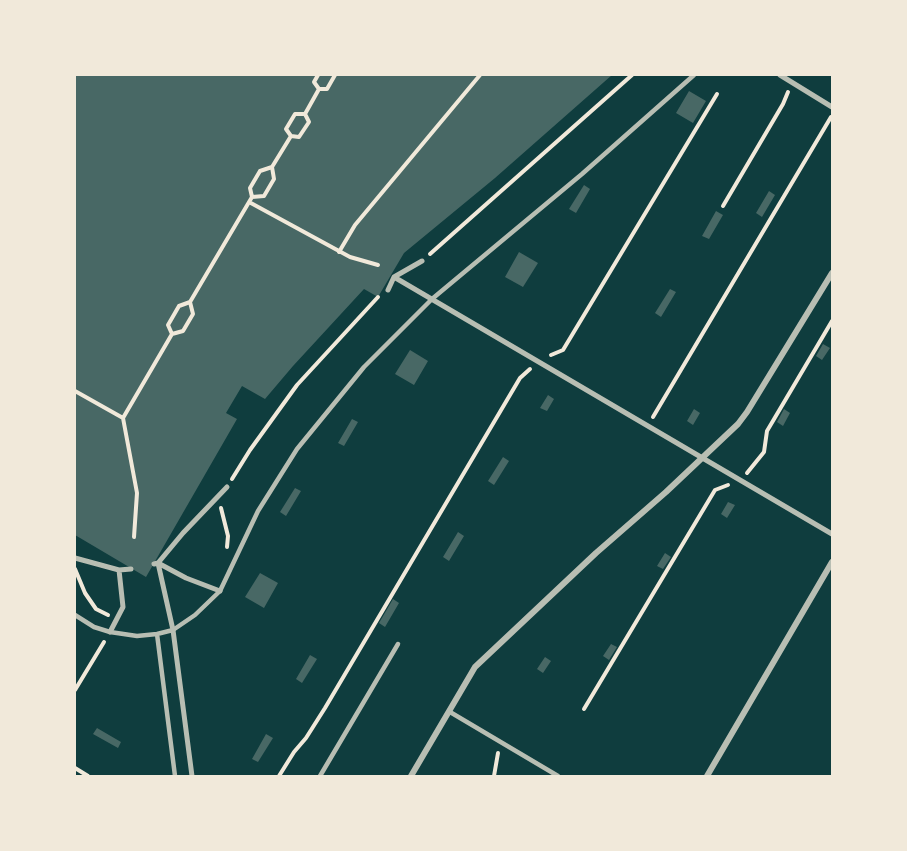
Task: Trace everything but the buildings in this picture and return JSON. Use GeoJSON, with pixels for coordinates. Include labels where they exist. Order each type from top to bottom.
{"type":"FeatureCollection","features":[{"type":"Feature","properties":{"kind":"street"},"geometry":{"type":"LineString","coordinates":[[780,75],[832,107]]}},
{"type":"Feature","properties":{"kind":"street"},"geometry":{"type":"LineString","coordinates":[[388,290],[394,277],[422,261]]}},
{"type":"Feature","properties":{"kind":"street"},"geometry":{"type":"LineString","coordinates":[[411,776],[475,667],[738,424],[832,273]]}},
{"type":"Feature","properties":{"kind":"street"},"geometry":{"type":"LineString","coordinates":[[394,277],[832,534]]}},
{"type":"Feature","properties":{"kind":"street"},"geometry":{"type":"LineString","coordinates":[[156,563],[226,488]]}},
{"type":"Feature","properties":{"kind":"street"},"geometry":{"type":"LineString","coordinates":[[75,558],[119,570],[131,569]]}},
{"type":"Feature","properties":{"kind":"street"},"geometry":{"type":"LineString","coordinates":[[707,776],[832,562]]}},
{"type":"Feature","properties":{"kind":"street"},"geometry":{"type":"LineString","coordinates":[[156,563],[220,591]]}},
{"type":"Feature","properties":{"kind":"street"},"geometry":{"type":"LineString","coordinates":[[156,563],[173,630],[192,776]]}},
{"type":"Feature","properties":{"kind":"street"},"geometry":{"type":"LineString","coordinates":[[110,632],[123,608],[119,570]]}},
{"type":"Feature","properties":{"kind":"lane"},"geometry":{"type":"LineString","coordinates":[[75,615],[94,627],[137,636],[173,630],[195,615],[220,591],[258,511],[297,449],[364,367],[432,299],[582,174],[694,75]]}},
{"type":"Feature","properties":{"kind":"lane"},"geometry":{"type":"LineString","coordinates":[[157,634],[175,776]]}},
{"type":"Feature","properties":{"kind":"lane"},"geometry":{"type":"LineString","coordinates":[[320,776],[398,644]]}},
{"type":"Feature","properties":{"kind":"lane"},"geometry":{"type":"LineString","coordinates":[[450,712],[548,773],[558,776]]}},
{"type":"Feature","properties":{"kind":"path"},"geometry":{"type":"LineString","coordinates":[[318,75],[314,82],[319,89]]}},
{"type":"Feature","properties":{"kind":"path"},"geometry":{"type":"LineString","coordinates":[[319,89],[327,89],[335,75]]}},
{"type":"Feature","properties":{"kind":"path"},"geometry":{"type":"LineString","coordinates":[[339,252],[355,225],[480,75]]}},
{"type":"Feature","properties":{"kind":"path"},"geometry":{"type":"LineString","coordinates":[[422,261],[632,75]]}},
{"type":"Feature","properties":{"kind":"path"},"geometry":{"type":"LineString","coordinates":[[723,206],[783,104],[791,83]]}},
{"type":"Feature","properties":{"kind":"path"},"geometry":{"type":"LineString","coordinates":[[305,114],[319,89]]}},
{"type":"Feature","properties":{"kind":"path"},"geometry":{"type":"LineString","coordinates":[[279,776],[325,708],[520,378],[537,361],[563,350],[717,94]]}},
{"type":"Feature","properties":{"kind":"path"},"geometry":{"type":"LineString","coordinates":[[295,114],[305,114],[309,122],[299,137],[291,136],[286,129],[295,114]]}},
{"type":"Feature","properties":{"kind":"path"},"geometry":{"type":"LineString","coordinates":[[648,426],[832,116]]}},
{"type":"Feature","properties":{"kind":"path"},"geometry":{"type":"LineString","coordinates":[[172,334],[168,325],[179,306],[190,302],[252,197],[250,188],[260,171],[272,167],[291,136]]}},
{"type":"Feature","properties":{"kind":"path"},"geometry":{"type":"LineString","coordinates":[[252,197],[264,196],[274,179],[272,167]]}},
{"type":"Feature","properties":{"kind":"path"},"geometry":{"type":"LineString","coordinates":[[249,202],[339,252],[378,265]]}},
{"type":"Feature","properties":{"kind":"path"},"geometry":{"type":"LineString","coordinates":[[227,548],[228,536],[221,508],[226,488],[250,450],[297,386],[378,297]]}},
{"type":"Feature","properties":{"kind":"path"},"geometry":{"type":"LineString","coordinates":[[134,537],[137,493],[123,418],[172,334],[183,331],[193,314],[190,302]]}},
{"type":"Feature","properties":{"kind":"path"},"geometry":{"type":"LineString","coordinates":[[584,709],[715,490],[740,480],[764,452],[767,431],[832,321]]}},
{"type":"Feature","properties":{"kind":"path"},"geometry":{"type":"LineString","coordinates":[[75,391],[123,418]]}},
{"type":"Feature","properties":{"kind":"path"},"geometry":{"type":"LineString","coordinates":[[75,567],[85,593],[96,609],[116,620]]}},
{"type":"Feature","properties":{"kind":"path"},"geometry":{"type":"LineString","coordinates":[[75,690],[110,632]]}},
{"type":"Feature","properties":{"kind":"path"},"geometry":{"type":"LineString","coordinates":[[494,776],[500,742]]}},
{"type":"Feature","properties":{"kind":"path"},"geometry":{"type":"LineString","coordinates":[[75,768],[88,776]]}}]}
